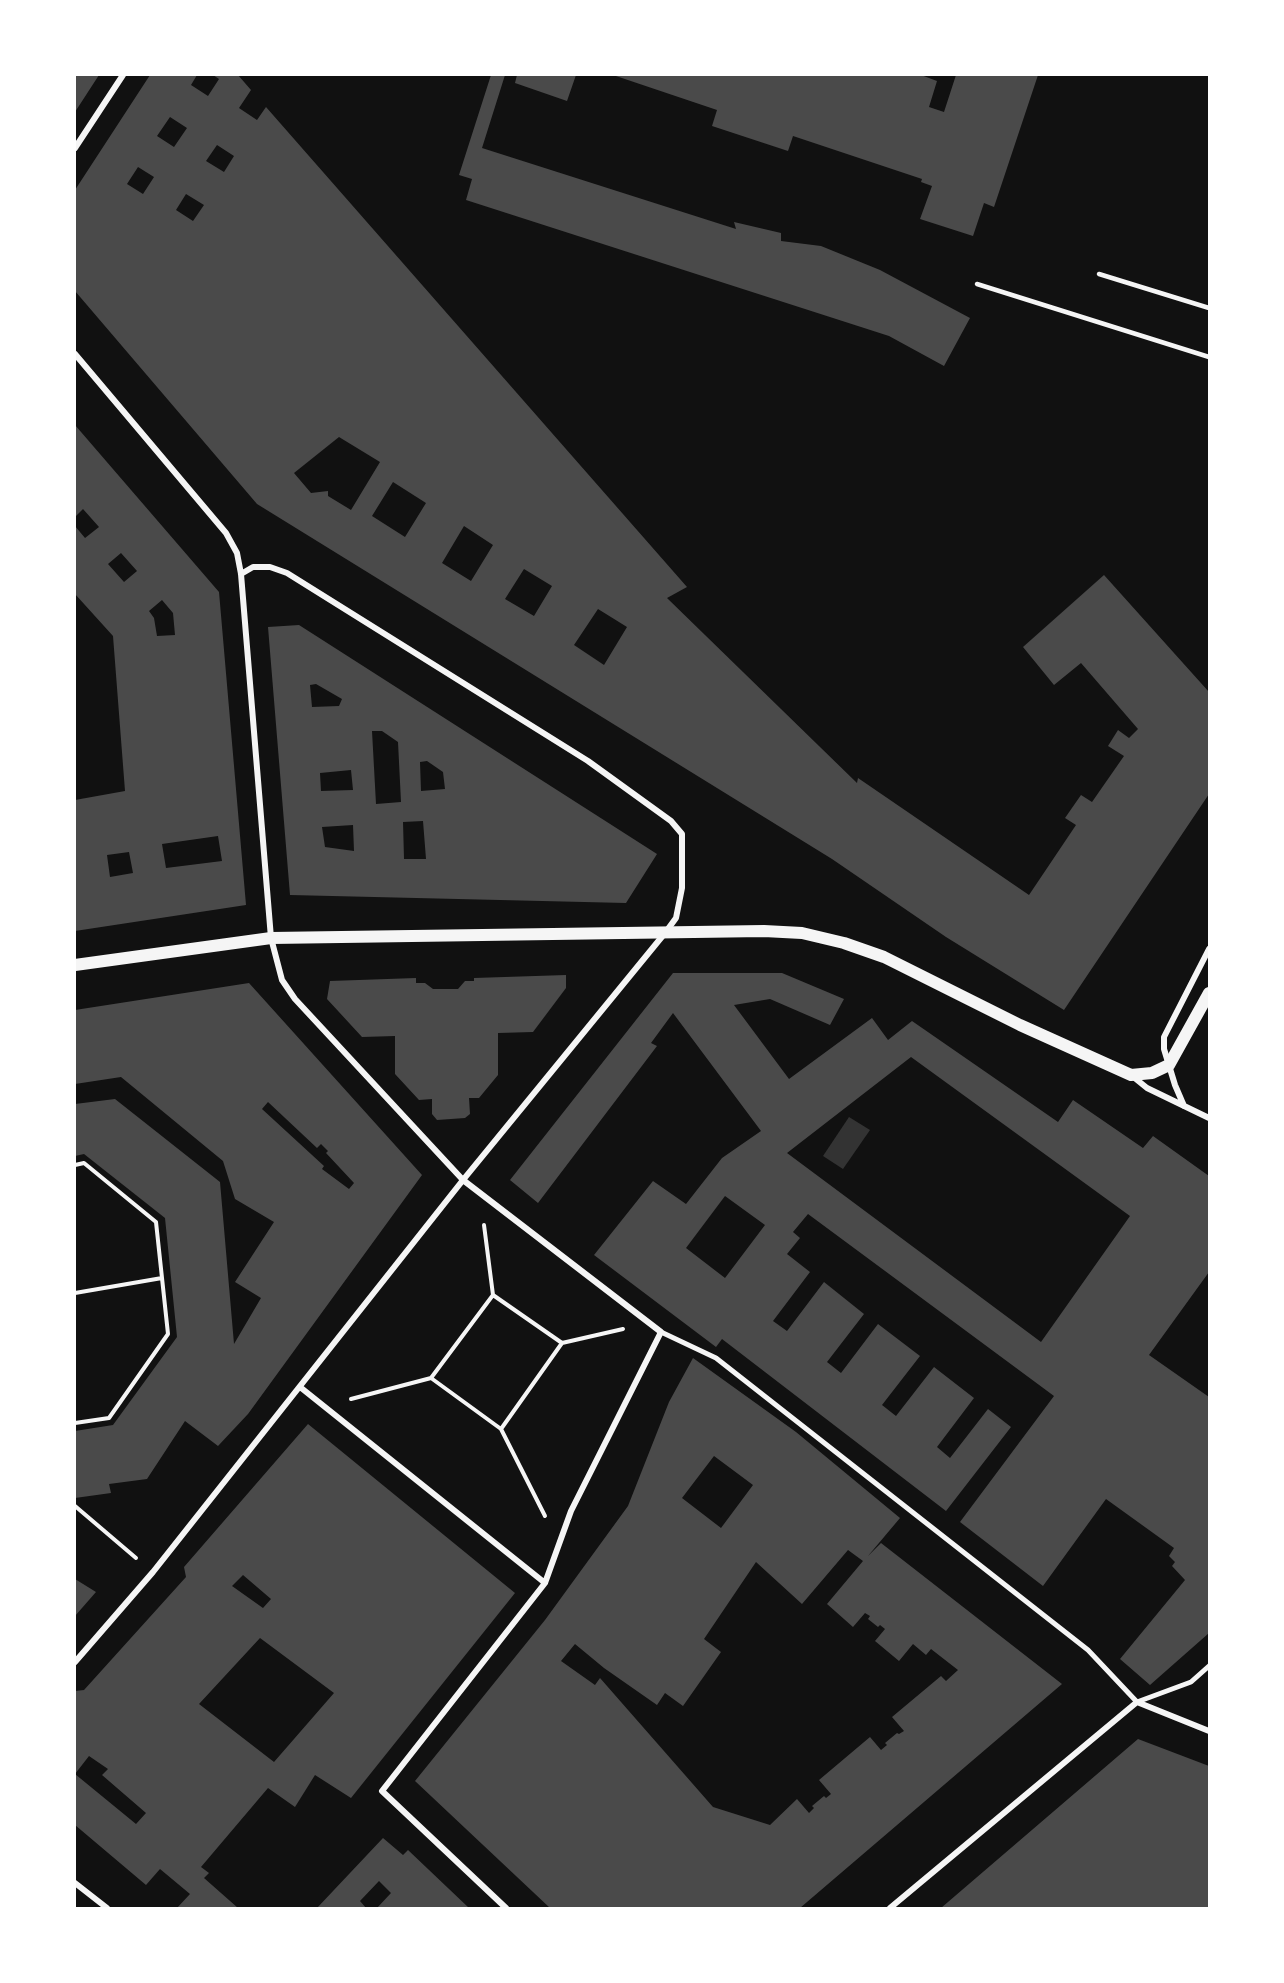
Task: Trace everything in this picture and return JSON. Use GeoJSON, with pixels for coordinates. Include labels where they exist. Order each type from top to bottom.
{"type":"FeatureCollection","features":[{"type":"Feature","properties":{"kind":"main road"},"geometry":{"type":"LineString","coordinates":[[75,965],[271,938],[764,931],[802,933],[844,943],[884,957],[1043,1035],[1131,1075],[1152,1073],[1169,1065],[1209,993]]}},
{"type":"Feature","properties":{"kind":"street"},"geometry":{"type":"LineString","coordinates":[[75,148],[123,75]]}},
{"type":"Feature","properties":{"kind":"street"},"geometry":{"type":"LineString","coordinates":[[75,354],[226,532],[237,553],[241,574],[271,938],[282,980],[295,999],[463,1180],[661,1332],[716,1358],[1088,1650],[1137,1702],[1209,1731]]}},
{"type":"Feature","properties":{"kind":"street"},"geometry":{"type":"LineString","coordinates":[[75,1662],[153,1572],[463,1180],[676,918],[682,888],[681,834],[671,821],[588,761],[287,573],[270,567],[253,567],[241,574]]}},
{"type":"Feature","properties":{"kind":"street"},"geometry":{"type":"LineString","coordinates":[[1184,1106],[1164,1049],[1164,1037],[1209,949]]}},
{"type":"Feature","properties":{"kind":"street"},"geometry":{"type":"LineString","coordinates":[[1131,1075],[1147,1088],[1209,1119]]}},
{"type":"Feature","properties":{"kind":"street"},"geometry":{"type":"LineString","coordinates":[[506,1908],[382,1791],[545,1583],[571,1511],[661,1332]]}},
{"type":"Feature","properties":{"kind":"street"},"geometry":{"type":"LineString","coordinates":[[300,1387],[545,1583]]}},
{"type":"Feature","properties":{"kind":"street"},"geometry":{"type":"LineString","coordinates":[[890,1908],[1137,1702],[1191,1682],[1209,1666]]}},
{"type":"Feature","properties":{"kind":"street"},"geometry":{"type":"LineString","coordinates":[[75,1883],[106,1908]]}},
{"type":"Feature","properties":{"kind":"lane"},"geometry":{"type":"LineString","coordinates":[[1099,274],[1209,308]]}},
{"type":"Feature","properties":{"kind":"lane"},"geometry":{"type":"LineString","coordinates":[[977,284],[1209,357]]}},
{"type":"Feature","properties":{"kind":"path"},"geometry":{"type":"LineString","coordinates":[[75,1165],[84,1163],[156,1222],[168,1334],[109,1418],[75,1423]]}},
{"type":"Feature","properties":{"kind":"path"},"geometry":{"type":"LineString","coordinates":[[324,1406],[431,1378],[493,1295],[481,1193]]}},
{"type":"Feature","properties":{"kind":"path"},"geometry":{"type":"LineString","coordinates":[[75,1293],[162,1278]]}},
{"type":"Feature","properties":{"kind":"path"},"geometry":{"type":"LineString","coordinates":[[493,1295],[562,1343]]}},
{"type":"Feature","properties":{"kind":"path"},"geometry":{"type":"LineString","coordinates":[[501,1429],[562,1343],[649,1323]]}},
{"type":"Feature","properties":{"kind":"path"},"geometry":{"type":"LineString","coordinates":[[431,1378],[501,1429],[559,1544]]}},
{"type":"Feature","properties":{"kind":"path"},"geometry":{"type":"LineString","coordinates":[[75,1506],[153,1572]]}},
{"type":"Feature","properties":{"kind":"shaded area"},"geometry":{"type":"Polygon","coordinates":[[[849,1117],[870,1130],[843,1169],[823,1156],[849,1117]]]}},
{"type":"Feature","properties":{"kind":"building"},"geometry":{"type":"Polygon","coordinates":[[[75,75],[99,75],[75,112],[75,75]]]}},
{"type":"Feature","properties":{"kind":"building"},"geometry":{"type":"Polygon","coordinates":[[[150,75],[197,75],[191,85],[208,96],[219,79],[213,75],[238,75],[251,90],[239,108],[257,120],[266,107],[687,587],[667,598],[857,783],[858,778],[1029,895],[1076,825],[1065,818],[1081,795],[1092,802],[1124,756],[1108,746],[1118,730],[1129,738],[1138,729],[1081,663],[1054,685],[1023,647],[1104,575],[1209,692],[1209,794],[1064,1010],[946,937],[832,859],[257,504],[75,291],[75,190],[150,75]],[[170,117],[157,136],[174,147],[187,128],[170,117]],[[217,145],[206,161],[224,172],[234,156],[217,145]],[[138,167],[127,184],[143,194],[154,177],[138,167]],[[186,194],[176,210],[193,221],[204,205],[186,194]],[[339,437],[294,473],[311,493],[328,491],[328,496],[351,510],[380,462],[339,437]],[[393,482],[372,516],[405,537],[426,503],[393,482]],[[464,526],[442,563],[471,581],[493,545],[464,526]],[[524,569],[505,599],[534,616],[552,586],[524,569]],[[598,609],[574,645],[604,665],[627,627],[598,609]]]}},
{"type":"Feature","properties":{"kind":"building"},"geometry":{"type":"Polygon","coordinates":[[[491,75],[505,75],[482,148],[736,229],[734,222],[781,233],[781,241],[821,246],[880,270],[970,318],[944,366],[889,336],[466,200],[472,179],[459,175],[491,75]]]}},
{"type":"Feature","properties":{"kind":"building"},"geometry":{"type":"Polygon","coordinates":[[[517,75],[576,75],[567,101],[515,83],[517,75]]]}},
{"type":"Feature","properties":{"kind":"building"},"geometry":{"type":"Polygon","coordinates":[[[613,75],[921,75],[937,81],[929,107],[944,112],[956,75],[1038,75],[994,207],[984,203],[973,236],[920,219],[932,186],[921,182],[922,179],[793,136],[788,151],[712,126],[717,110],[613,75]]]}},
{"type":"Feature","properties":{"kind":"building"},"geometry":{"type":"Polygon","coordinates":[[[75,425],[219,592],[246,905],[75,931],[75,800],[125,791],[113,636],[75,594],[75,526],[85,538],[99,527],[83,509],[75,517],[75,425]],[[121,553],[108,564],[124,582],[137,571],[121,553]],[[162,600],[149,611],[154,618],[157,636],[175,635],[173,613],[162,600]],[[218,836],[162,844],[166,868],[222,861],[218,836]],[[129,852],[107,855],[110,877],[133,873],[129,852]]]}},
{"type":"Feature","properties":{"kind":"building"},"geometry":{"type":"Polygon","coordinates":[[[299,625],[657,854],[626,903],[290,895],[268,627],[299,625]],[[316,684],[310,685],[312,707],[339,706],[342,699],[316,684]],[[372,731],[376,804],[401,802],[398,742],[382,731],[372,731]],[[427,761],[420,762],[421,791],[445,789],[443,772],[427,761]],[[351,770],[320,773],[321,791],[353,790],[351,770]],[[423,821],[403,822],[404,859],[426,859],[423,821]],[[353,825],[322,827],[325,847],[354,851],[353,825]]]}},
{"type":"Feature","properties":{"kind":"building"},"geometry":{"type":"Polygon","coordinates":[[[673,973],[782,973],[844,999],[830,1025],[770,999],[734,1005],[789,1079],[872,1018],[888,1040],[912,1021],[1058,1122],[1073,1100],[1143,1148],[1153,1136],[1209,1176],[1209,1272],[1149,1355],[1209,1397],[1209,1633],[1150,1685],[1120,1659],[1185,1580],[1172,1566],[1175,1562],[1169,1556],[1174,1548],[1106,1499],[1043,1586],[960,1522],[1054,1396],[808,1214],[793,1232],[800,1238],[787,1254],[810,1272],[773,1321],[787,1331],[824,1282],[864,1314],[827,1362],[841,1373],[878,1324],[920,1356],[882,1405],[896,1416],[934,1367],[974,1398],[937,1447],[950,1458],[988,1409],[1011,1427],[946,1511],[722,1339],[716,1347],[594,1255],[653,1181],[686,1204],[722,1158],[761,1131],[673,1013],[651,1043],[657,1046],[538,1203],[510,1180],[673,973]],[[911,1057],[787,1153],[1041,1342],[1130,1216],[911,1057]],[[725,1196],[686,1248],[725,1278],[765,1225],[725,1196]]]}},
{"type":"Feature","properties":{"kind":"building"},"geometry":{"type":"Polygon","coordinates":[[[566,975],[566,988],[533,1032],[498,1033],[498,1075],[479,1098],[469,1098],[470,1114],[465,1118],[437,1120],[432,1114],[432,1099],[419,1100],[395,1074],[395,1036],[362,1037],[327,999],[330,981],[416,978],[416,983],[425,983],[433,989],[458,989],[465,981],[474,981],[474,978],[566,975]]]}},
{"type":"Feature","properties":{"kind":"building"},"geometry":{"type":"Polygon","coordinates":[[[249,983],[422,1175],[248,1414],[218,1446],[185,1421],[147,1479],[109,1484],[111,1493],[75,1498],[75,1431],[113,1425],[177,1337],[165,1218],[84,1154],[75,1156],[75,1104],[115,1099],[220,1182],[234,1344],[261,1298],[235,1282],[274,1222],[235,1199],[223,1161],[121,1077],[75,1084],[75,1010],[249,983]],[[268,1102],[262,1109],[324,1166],[322,1169],[349,1189],[354,1183],[326,1153],[328,1151],[321,1144],[317,1148],[268,1102]]]}},
{"type":"Feature","properties":{"kind":"building"},"geometry":{"type":"Polygon","coordinates":[[[693,1358],[796,1432],[900,1518],[868,1556],[881,1543],[1062,1684],[800,1908],[550,1908],[415,1781],[545,1620],[628,1506],[669,1402],[693,1358]],[[714,1456],[682,1498],[721,1528],[753,1485],[714,1456]],[[848,1550],[802,1604],[756,1562],[704,1639],[721,1652],[683,1706],[665,1693],[657,1705],[604,1668],[575,1644],[561,1661],[595,1685],[600,1678],[713,1807],[770,1825],[797,1799],[809,1813],[814,1808],[812,1806],[824,1796],[826,1798],[831,1794],[819,1780],[870,1737],[881,1750],[887,1745],[885,1743],[897,1733],[904,1731],[892,1717],[941,1676],[946,1681],[958,1670],[931,1649],[926,1655],[913,1644],[899,1661],[875,1641],[885,1629],[880,1625],[878,1627],[868,1619],[870,1616],[865,1613],[853,1627],[827,1604],[863,1561],[848,1550]]]}},
{"type":"Feature","properties":{"kind":"building"},"geometry":{"type":"Polygon","coordinates":[[[308,1424],[515,1593],[351,1798],[315,1775],[295,1807],[268,1788],[201,1867],[209,1873],[204,1878],[238,1908],[177,1908],[190,1894],[160,1869],[146,1885],[75,1825],[75,1774],[75,1691],[84,1690],[186,1577],[184,1567],[308,1424]],[[243,1575],[232,1586],[263,1608],[271,1599],[243,1575]],[[260,1638],[199,1704],[274,1762],[334,1693],[260,1638]],[[89,1756],[75,1774],[136,1824],[146,1813],[102,1775],[108,1769],[89,1756]]]}},
{"type":"Feature","properties":{"kind":"building"},"geometry":{"type":"Polygon","coordinates":[[[75,1579],[96,1592],[75,1616],[75,1579]]]}},
{"type":"Feature","properties":{"kind":"building"},"geometry":{"type":"Polygon","coordinates":[[[1138,1739],[1209,1766],[1209,1908],[941,1908],[1138,1739]]]}},
{"type":"Feature","properties":{"kind":"building"},"geometry":{"type":"Polygon","coordinates":[[[383,1838],[403,1855],[408,1850],[469,1908],[377,1908],[391,1893],[379,1881],[360,1901],[366,1908],[317,1908],[383,1838]]]}}]}
